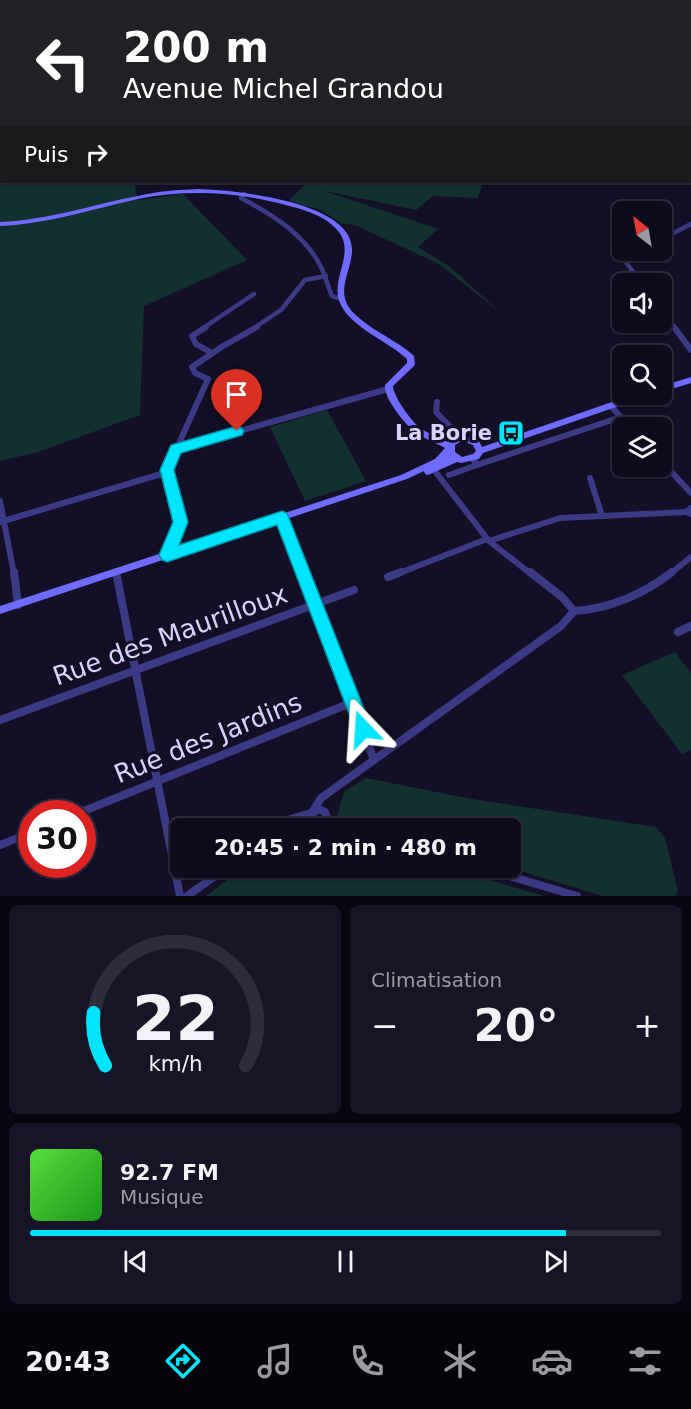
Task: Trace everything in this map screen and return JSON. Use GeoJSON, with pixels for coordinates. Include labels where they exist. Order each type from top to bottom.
{"type":"FeatureCollection","features":[{"type":"Feature","properties":{"kind":"street"},"geometry":{"type":"LineString","coordinates":[[0,224],[51,219],[154,194],[203,191],[243,194],[303,208],[337,224],[349,245],[341,299],[353,316],[411,358],[411,364],[392,381],[388,389],[176,449]]}},
{"type":"Feature","properties":{"kind":"street"},"geometry":{"type":"LineString","coordinates":[[243,194],[241,198],[290,226],[298,234],[321,266],[332,296],[341,299]]}},
{"type":"Feature","properties":{"kind":"street"},"geometry":{"type":"LineString","coordinates":[[672,233],[691,224]]}},
{"type":"Feature","properties":{"kind":"street"},"geometry":{"type":"LineString","coordinates":[[167,555],[180,522],[168,472],[176,449],[207,382],[207,377],[195,373],[192,367],[210,352],[282,311],[305,280],[326,276]]}},
{"type":"Feature","properties":{"kind":"street"},"geometry":{"type":"LineString","coordinates":[[210,352],[198,346],[192,336],[254,294]]}},
{"type":"Feature","properties":{"kind":"street"},"geometry":{"type":"LineString","coordinates":[[672,324],[691,350]]}},
{"type":"Feature","properties":{"kind":"street"},"geometry":{"type":"LineString","coordinates":[[672,386],[691,380]]}},
{"type":"Feature","properties":{"kind":"street"},"geometry":{"type":"LineString","coordinates":[[388,389],[402,413],[415,428],[450,449],[458,458],[475,462]]}},
{"type":"Feature","properties":{"kind":"street"},"geometry":{"type":"LineString","coordinates":[[437,402],[436,412],[450,449],[458,458]]}},
{"type":"Feature","properties":{"kind":"street"},"geometry":{"type":"LineString","coordinates":[[478,447],[512,439],[617,405]]}},
{"type":"Feature","properties":{"kind":"street"},"geometry":{"type":"LineString","coordinates":[[612,407],[621,417]]}},
{"type":"Feature","properties":{"kind":"street"},"geometry":{"type":"LineString","coordinates":[[449,475],[475,462],[612,420]]}},
{"type":"Feature","properties":{"kind":"street"},"geometry":{"type":"LineString","coordinates":[[0,610],[404,477],[433,464],[450,449],[469,438],[478,447]]}},
{"type":"Feature","properties":{"kind":"street"},"geometry":{"type":"LineString","coordinates":[[475,462],[478,447]]}},
{"type":"Feature","properties":{"kind":"street"},"geometry":{"type":"LineString","coordinates":[[404,477],[434,470],[450,449]]}},
{"type":"Feature","properties":{"kind":"street"},"geometry":{"type":"LineString","coordinates":[[441,479],[450,449]]}},
{"type":"Feature","properties":{"kind":"street"},"geometry":{"type":"LineString","coordinates":[[434,470],[488,540],[562,597],[574,611]]}},
{"type":"Feature","properties":{"kind":"street"},"geometry":{"type":"LineString","coordinates":[[2,521],[168,472]]}},
{"type":"Feature","properties":{"kind":"street"},"geometry":{"type":"LineString","coordinates":[[672,473],[691,493]]}},
{"type":"Feature","properties":{"kind":"street"},"geometry":{"type":"LineString","coordinates":[[590,478],[602,516]]}},
{"type":"Feature","properties":{"kind":"street"},"geometry":{"type":"LineString","coordinates":[[0,501],[18,605]]}},
{"type":"Feature","properties":{"kind":"street"},"geometry":{"type":"LineString","coordinates":[[388,577],[488,540],[560,518],[689,511]]}},
{"type":"Feature","properties":{"kind":"street"},"geometry":{"type":"LineString","coordinates":[[282,517],[374,760]]}},
{"type":"Feature","properties":{"kind":"street"},"geometry":{"type":"LineString","coordinates":[[311,818],[318,800],[328,792],[561,626],[574,611],[596,610],[653,586],[691,556]]}},
{"type":"Feature","properties":{"kind":"street"},"geometry":{"type":"LineString","coordinates":[[116,572],[180,896]]}},
{"type":"Feature","properties":{"kind":"street","name":"Rue des Maurilloux"},"geometry":{"type":"LineString","coordinates":[[0,720],[354,590]]}},
{"type":"Feature","properties":{"kind":"street"},"geometry":{"type":"LineString","coordinates":[[678,632],[691,626]]}},
{"type":"Feature","properties":{"kind":"street","name":"Rue des Jardins"},"geometry":{"type":"LineString","coordinates":[[96,806],[353,702]]}},
{"type":"Feature","properties":{"kind":"street"},"geometry":{"type":"LineString","coordinates":[[325,818],[328,792]]}},
{"type":"Feature","properties":{"kind":"street"},"geometry":{"type":"LineString","coordinates":[[294,818],[319,809],[325,812]]}},
{"type":"Feature","properties":{"kind":"street"},"geometry":{"type":"LineString","coordinates":[[0,845],[18,838]]}},
{"type":"Feature","properties":{"kind":"street"},"geometry":{"type":"LineString","coordinates":[[187,896],[212,878]]}},
{"type":"Feature","properties":{"kind":"street"},"geometry":{"type":"LineString","coordinates":[[516,878],[577,896]]}},
{"type":"Feature","properties":{"kind":"green space"},"geometry":{"type":"Polygon","coordinates":[[[0,183],[134,183],[138,200],[183,194],[247,260],[144,306],[140,415],[38,452],[0,461],[0,183]]]}},
{"type":"Feature","properties":{"kind":"green space"},"geometry":{"type":"Polygon","coordinates":[[[306,183],[483,183],[478,198],[433,196],[416,210],[325,191],[438,229],[418,247],[449,266],[501,313],[439,264],[355,225],[341,223],[321,210],[289,201],[306,183]]]}},
{"type":"Feature","properties":{"kind":"green space"},"geometry":{"type":"Polygon","coordinates":[[[327,410],[366,481],[305,501],[270,427],[327,410]]]}},
{"type":"Feature","properties":{"kind":"green space"},"geometry":{"type":"Polygon","coordinates":[[[675,652],[691,673],[691,750],[682,754],[622,675],[675,652]]]}},
{"type":"Feature","properties":{"kind":"green space"},"geometry":{"type":"Polygon","coordinates":[[[366,778],[466,798],[656,827],[665,838],[678,891],[676,896],[603,896],[521,871],[521,818],[344,818],[337,816],[344,792],[366,778]]]}},
{"type":"Feature","properties":{"kind":"green space"},"geometry":{"type":"Polygon","coordinates":[[[230,878],[483,878],[544,896],[206,896],[230,878]]]}},
{"type":"Feature","properties":{"kind":"place","name":"La Borie"},"geometry":{"type":"Point","coordinates":[511,433]}},
{"type":"Feature","properties":{"kind":"route"},"geometry":{"type":"LineString","coordinates":[[237,431],[176,449],[167,470],[180,522],[167,555],[282,517],[363,729]]}}]}
